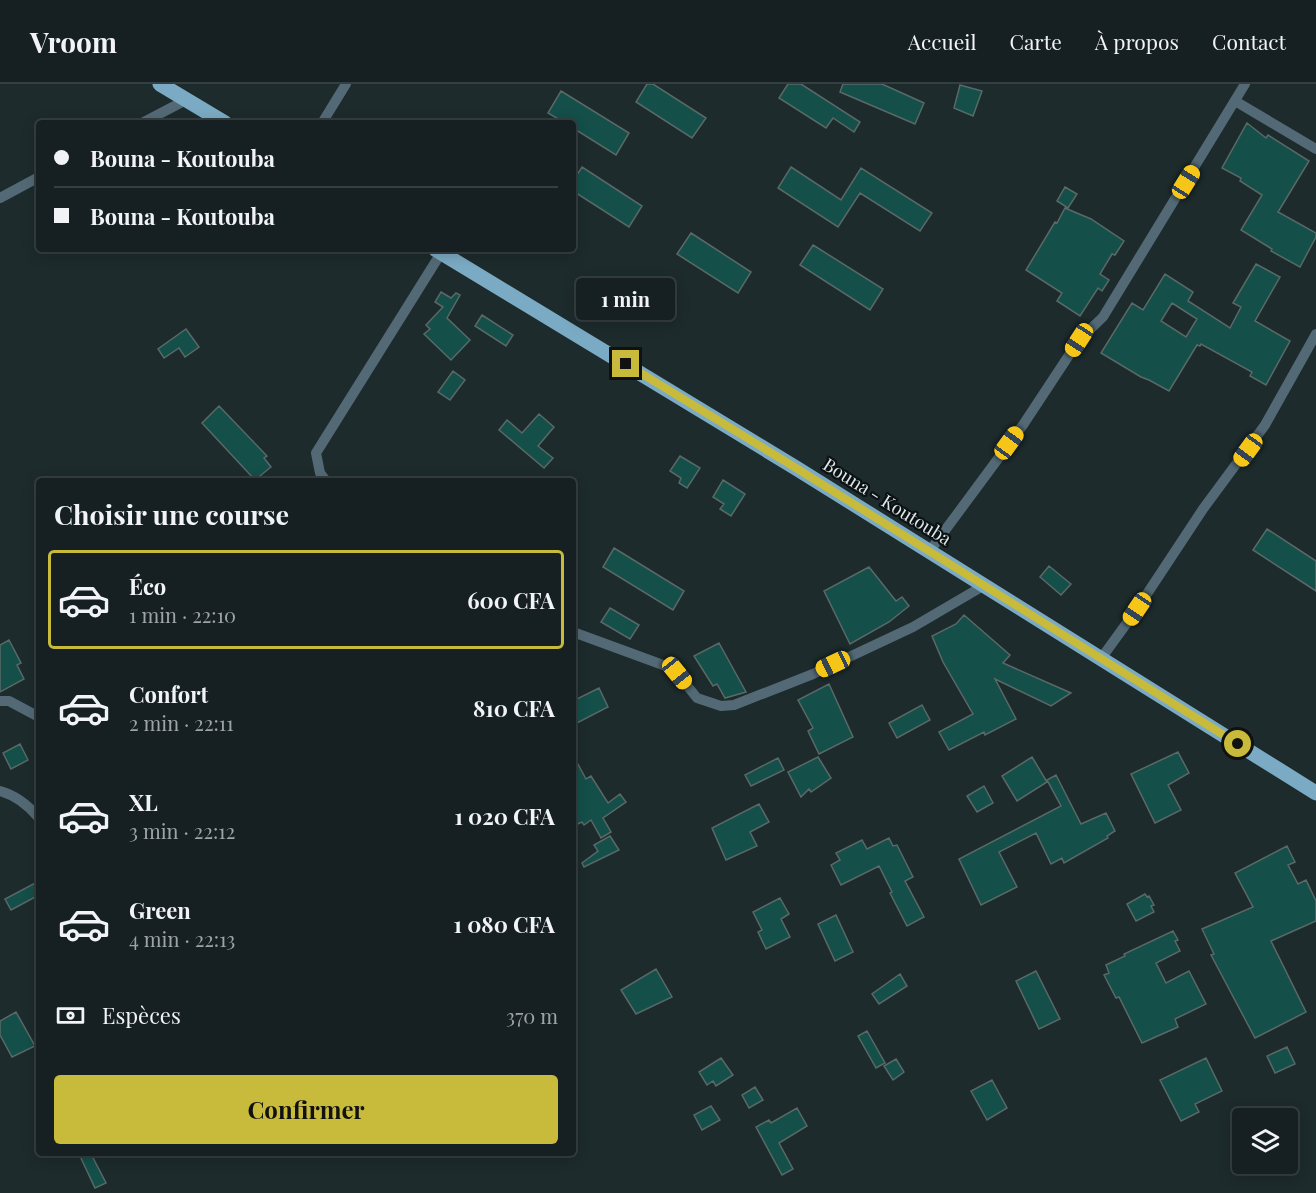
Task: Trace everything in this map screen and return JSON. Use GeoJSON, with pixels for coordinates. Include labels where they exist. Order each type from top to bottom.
{"type":"FeatureCollection","features":[{"type":"Feature","properties":{"kind":"main road"},"geometry":{"type":"LineString","coordinates":[[160,84],[220,120]]}},
{"type":"Feature","properties":{"kind":"main road","name":"Bouna - Koutouba"},"geometry":{"type":"LineString","coordinates":[[440,252],[786,462],[1316,793]]}},
{"type":"Feature","properties":{"kind":"street"},"geometry":{"type":"LineString","coordinates":[[324,120],[346,84]]}},
{"type":"Feature","properties":{"kind":"street"},"geometry":{"type":"LineString","coordinates":[[929,552],[1023,425],[1079,340],[1103,317],[1245,84]]}},
{"type":"Feature","properties":{"kind":"street"},"geometry":{"type":"LineString","coordinates":[[148,120],[186,100]]}},
{"type":"Feature","properties":{"kind":"street"},"geometry":{"type":"LineString","coordinates":[[1235,101],[1316,149]]}},
{"type":"Feature","properties":{"kind":"street"},"geometry":{"type":"LineString","coordinates":[[0,198],[36,179]]}},
{"type":"Feature","properties":{"kind":"street"},"geometry":{"type":"LineString","coordinates":[[324,478],[320,473],[316,453],[437,252]]}},
{"type":"Feature","properties":{"kind":"street"},"geometry":{"type":"LineString","coordinates":[[1100,660],[1121,633],[1203,509],[1265,424],[1316,333]]}},
{"type":"Feature","properties":{"kind":"street"},"geometry":{"type":"LineString","coordinates":[[576,633],[663,665],[677,673],[697,698],[721,706],[734,705],[813,674],[912,627],[983,586]]}},
{"type":"Feature","properties":{"kind":"street"},"geometry":{"type":"LineString","coordinates":[[0,701],[9,701],[36,715]]}},
{"type":"Feature","properties":{"kind":"street"},"geometry":{"type":"LineString","coordinates":[[0,791],[19,800],[36,815]]}},
{"type":"Feature","properties":{"kind":"building"},"geometry":{"type":"Polygon","coordinates":[[[647,84],[653,84],[706,118],[692,138],[636,102],[647,84]]]}},
{"type":"Feature","properties":{"kind":"building"},"geometry":{"type":"Polygon","coordinates":[[[788,84],[801,84],[860,122],[854,132],[833,118],[826,128],[779,98],[788,84]]]}},
{"type":"Feature","properties":{"kind":"building"},"geometry":{"type":"Polygon","coordinates":[[[843,84],[882,84],[924,103],[915,124],[840,92],[843,84]]]}},
{"type":"Feature","properties":{"kind":"building"},"geometry":{"type":"Polygon","coordinates":[[[960,85],[982,91],[973,116],[954,108],[960,85]]]}},
{"type":"Feature","properties":{"kind":"building"},"geometry":{"type":"Polygon","coordinates":[[[561,91],[629,133],[616,155],[576,130],[576,120],[560,120],[548,113],[561,91]]]}},
{"type":"Feature","properties":{"kind":"building"},"geometry":{"type":"Polygon","coordinates":[[[1247,123],[1266,138],[1268,135],[1309,161],[1278,212],[1316,233],[1300,267],[1271,251],[1272,249],[1241,230],[1262,195],[1240,181],[1241,178],[1222,168],[1247,123]]]}},
{"type":"Feature","properties":{"kind":"building"},"geometry":{"type":"Polygon","coordinates":[[[582,167],[642,206],[629,227],[576,193],[576,176],[582,167]]]}},
{"type":"Feature","properties":{"kind":"building"},"geometry":{"type":"Polygon","coordinates":[[[791,167],[841,200],[861,168],[932,213],[920,231],[860,193],[838,227],[778,188],[791,167]]]}},
{"type":"Feature","properties":{"kind":"building"},"geometry":{"type":"Polygon","coordinates":[[[1065,187],[1077,194],[1068,208],[1057,201],[1065,187]]]}},
{"type":"Feature","properties":{"kind":"building"},"geometry":{"type":"Polygon","coordinates":[[[1065,208],[1091,219],[1124,241],[1115,255],[1112,254],[1100,274],[1109,280],[1102,291],[1098,288],[1080,316],[1057,301],[1062,293],[1026,270],[1065,208]]]}},
{"type":"Feature","properties":{"kind":"building"},"geometry":{"type":"Polygon","coordinates":[[[691,233],[751,272],[738,293],[677,254],[691,233]]]}},
{"type":"Feature","properties":{"kind":"building"},"geometry":{"type":"Polygon","coordinates":[[[813,245],[883,289],[870,310],[800,265],[813,245]]]}},
{"type":"Feature","properties":{"kind":"building"},"geometry":{"type":"Polygon","coordinates":[[[1256,264],[1280,277],[1255,321],[1290,341],[1266,385],[1250,376],[1252,372],[1201,344],[1197,345],[1169,391],[1101,353],[1132,303],[1143,310],[1165,274],[1193,292],[1188,301],[1230,328],[1241,307],[1233,303],[1256,264]],[[1172,303],[1161,321],[1186,337],[1197,319],[1172,303]]]}},
{"type":"Feature","properties":{"kind":"building"},"geometry":{"type":"Polygon","coordinates":[[[441,292],[451,298],[456,293],[460,295],[447,318],[470,340],[451,360],[424,334],[430,329],[426,325],[443,307],[435,302],[441,292]]]}},
{"type":"Feature","properties":{"kind":"building"},"geometry":{"type":"Polygon","coordinates":[[[482,315],[513,335],[506,346],[475,326],[482,315]]]}},
{"type":"Feature","properties":{"kind":"building"},"geometry":{"type":"Polygon","coordinates":[[[186,329],[199,347],[185,357],[179,348],[164,358],[158,349],[186,329]]]}},
{"type":"Feature","properties":{"kind":"building"},"geometry":{"type":"Polygon","coordinates":[[[453,371],[465,380],[450,400],[438,392],[453,371]]]}},
{"type":"Feature","properties":{"kind":"building"},"geometry":{"type":"Polygon","coordinates":[[[219,406],[267,456],[264,458],[271,467],[257,478],[253,478],[202,423],[219,406]]]}},
{"type":"Feature","properties":{"kind":"building"},"geometry":{"type":"Polygon","coordinates":[[[539,414],[554,427],[538,446],[553,458],[544,468],[499,430],[507,420],[522,433],[539,414]]]}},
{"type":"Feature","properties":{"kind":"building"},"geometry":{"type":"Polygon","coordinates":[[[680,456],[700,468],[687,488],[679,483],[681,478],[670,471],[680,456]]]}},
{"type":"Feature","properties":{"kind":"building"},"geometry":{"type":"Polygon","coordinates":[[[723,480],[745,494],[731,516],[720,509],[724,504],[713,497],[723,480]]]}},
{"type":"Feature","properties":{"kind":"building"},"geometry":{"type":"Polygon","coordinates":[[[1267,529],[1316,561],[1316,591],[1253,550],[1267,529]]]}},
{"type":"Feature","properties":{"kind":"building"},"geometry":{"type":"Polygon","coordinates":[[[614,548],[684,591],[673,610],[603,567],[614,548]]]}},
{"type":"Feature","properties":{"kind":"building"},"geometry":{"type":"Polygon","coordinates":[[[1049,566],[1071,584],[1061,595],[1040,577],[1049,566]]]}},
{"type":"Feature","properties":{"kind":"building"},"geometry":{"type":"Polygon","coordinates":[[[869,567],[896,601],[902,597],[909,606],[889,622],[850,644],[824,591],[869,567]]]}},
{"type":"Feature","properties":{"kind":"building"},"geometry":{"type":"Polygon","coordinates":[[[610,608],[639,625],[630,639],[601,622],[610,608]]]}},
{"type":"Feature","properties":{"kind":"building"},"geometry":{"type":"Polygon","coordinates":[[[964,615],[1010,655],[1003,663],[1071,693],[1051,706],[995,679],[1016,719],[949,750],[939,732],[973,714],[943,662],[932,636],[956,624],[964,615]]]}},
{"type":"Feature","properties":{"kind":"building"},"geometry":{"type":"Polygon","coordinates":[[[9,640],[21,663],[17,665],[24,679],[0,692],[0,645],[9,640]]]}},
{"type":"Feature","properties":{"kind":"building"},"geometry":{"type":"Polygon","coordinates":[[[719,643],[746,692],[725,698],[717,684],[713,686],[694,656],[719,643]]]}},
{"type":"Feature","properties":{"kind":"building"},"geometry":{"type":"Polygon","coordinates":[[[829,684],[853,737],[819,754],[808,731],[813,728],[798,700],[829,684]]]}},
{"type":"Feature","properties":{"kind":"building"},"geometry":{"type":"Polygon","coordinates":[[[599,688],[608,707],[576,723],[576,700],[599,688]]]}},
{"type":"Feature","properties":{"kind":"building"},"geometry":{"type":"Polygon","coordinates":[[[922,705],[930,720],[897,738],[889,723],[922,705]]]}},
{"type":"Feature","properties":{"kind":"building"},"geometry":{"type":"Polygon","coordinates":[[[20,744],[28,760],[11,769],[3,753],[20,744]]]}},
{"type":"Feature","properties":{"kind":"building"},"geometry":{"type":"Polygon","coordinates":[[[1178,752],[1189,773],[1168,785],[1181,810],[1155,823],[1131,774],[1178,752]]]}},
{"type":"Feature","properties":{"kind":"building"},"geometry":{"type":"Polygon","coordinates":[[[818,757],[831,778],[811,792],[809,789],[801,797],[788,772],[818,757]]]}},
{"type":"Feature","properties":{"kind":"building"},"geometry":{"type":"Polygon","coordinates":[[[1032,757],[1047,782],[1017,801],[1002,776],[1032,757]]]}},
{"type":"Feature","properties":{"kind":"building"},"geometry":{"type":"Polygon","coordinates":[[[778,758],[784,770],[751,786],[745,775],[778,758]]]}},
{"type":"Feature","properties":{"kind":"building"},"geometry":{"type":"Polygon","coordinates":[[[576,761],[586,779],[591,776],[608,803],[620,794],[626,802],[603,818],[611,832],[601,838],[591,820],[584,825],[582,822],[576,825],[576,761]]]}},
{"type":"Feature","properties":{"kind":"building"},"geometry":{"type":"Polygon","coordinates":[[[1056,775],[1081,824],[1106,813],[1115,831],[1107,836],[1108,838],[1064,863],[1062,858],[1051,864],[1036,833],[999,852],[1017,887],[981,905],[959,859],[1061,806],[1047,780],[1056,775]]]}},
{"type":"Feature","properties":{"kind":"building"},"geometry":{"type":"Polygon","coordinates":[[[984,786],[993,803],[977,812],[967,796],[984,786]]]}},
{"type":"Feature","properties":{"kind":"building"},"geometry":{"type":"Polygon","coordinates":[[[759,804],[769,822],[750,832],[757,846],[726,860],[712,828],[759,804]]]}},
{"type":"Feature","properties":{"kind":"building"},"geometry":{"type":"Polygon","coordinates":[[[610,836],[619,850],[584,867],[582,863],[598,851],[594,845],[610,836]]]}},
{"type":"Feature","properties":{"kind":"building"},"geometry":{"type":"Polygon","coordinates":[[[889,838],[893,846],[897,845],[913,877],[905,881],[924,917],[907,926],[879,866],[841,885],[831,865],[840,860],[836,853],[862,840],[867,849],[889,838]]]}},
{"type":"Feature","properties":{"kind":"building"},"geometry":{"type":"Polygon","coordinates":[[[1287,846],[1295,862],[1288,865],[1298,884],[1306,880],[1316,901],[1316,921],[1271,941],[1306,1012],[1255,1038],[1211,955],[1214,954],[1202,929],[1253,907],[1235,873],[1287,846]]]}},
{"type":"Feature","properties":{"kind":"building"},"geometry":{"type":"Polygon","coordinates":[[[36,883],[36,897],[11,910],[5,899],[36,883]]]}},
{"type":"Feature","properties":{"kind":"building"},"geometry":{"type":"Polygon","coordinates":[[[1145,894],[1149,896],[1154,905],[1151,906],[1154,912],[1136,921],[1127,904],[1145,894]]]}},
{"type":"Feature","properties":{"kind":"building"},"geometry":{"type":"Polygon","coordinates":[[[780,898],[789,914],[781,919],[790,937],[766,949],[758,932],[762,930],[753,912],[780,898]]]}},
{"type":"Feature","properties":{"kind":"building"},"geometry":{"type":"Polygon","coordinates":[[[836,915],[853,952],[835,961],[818,924],[836,915]]]}},
{"type":"Feature","properties":{"kind":"building"},"geometry":{"type":"Polygon","coordinates":[[[1173,931],[1180,951],[1156,963],[1166,983],[1189,971],[1206,1004],[1175,1019],[1178,1027],[1142,1043],[1119,997],[1116,998],[1104,975],[1109,973],[1106,965],[1173,931]]]}},
{"type":"Feature","properties":{"kind":"building"},"geometry":{"type":"Polygon","coordinates":[[[656,969],[672,997],[636,1014],[621,990],[656,969]]]}},
{"type":"Feature","properties":{"kind":"building"},"geometry":{"type":"Polygon","coordinates":[[[1036,971],[1060,1019],[1039,1029],[1016,981],[1036,971]]]}},
{"type":"Feature","properties":{"kind":"building"},"geometry":{"type":"Polygon","coordinates":[[[900,974],[907,986],[879,1004],[872,994],[900,974]]]}},
{"type":"Feature","properties":{"kind":"building"},"geometry":{"type":"Polygon","coordinates":[[[16,1012],[35,1046],[12,1057],[0,1035],[0,1021],[16,1012]]]}},
{"type":"Feature","properties":{"kind":"building"},"geometry":{"type":"Polygon","coordinates":[[[867,1031],[885,1063],[876,1068],[858,1036],[867,1031]]]}},
{"type":"Feature","properties":{"kind":"building"},"geometry":{"type":"Polygon","coordinates":[[[1287,1047],[1295,1064],[1275,1073],[1267,1056],[1287,1047]]]}},
{"type":"Feature","properties":{"kind":"building"},"geometry":{"type":"Polygon","coordinates":[[[721,1058],[733,1075],[716,1086],[713,1081],[707,1085],[699,1072],[721,1058]]]}},
{"type":"Feature","properties":{"kind":"building"},"geometry":{"type":"Polygon","coordinates":[[[1206,1058],[1222,1091],[1195,1104],[1199,1112],[1181,1121],[1160,1080],[1206,1058]]]}},
{"type":"Feature","properties":{"kind":"building"},"geometry":{"type":"Polygon","coordinates":[[[896,1059],[904,1072],[893,1080],[884,1066],[896,1059]]]}},
{"type":"Feature","properties":{"kind":"building"},"geometry":{"type":"Polygon","coordinates":[[[992,1080],[1007,1108],[987,1120],[971,1091],[992,1080]]]}},
{"type":"Feature","properties":{"kind":"building"},"geometry":{"type":"Polygon","coordinates":[[[755,1087],[763,1100],[749,1108],[742,1095],[755,1087]]]}},
{"type":"Feature","properties":{"kind":"building"},"geometry":{"type":"Polygon","coordinates":[[[711,1106],[720,1120],[702,1130],[694,1115],[711,1106]]]}},
{"type":"Feature","properties":{"kind":"building"},"geometry":{"type":"Polygon","coordinates":[[[797,1108],[807,1126],[779,1143],[793,1169],[782,1175],[756,1127],[769,1120],[771,1123],[797,1108]]]}},
{"type":"Feature","properties":{"kind":"building"},"geometry":{"type":"Polygon","coordinates":[[[80,1156],[92,1156],[106,1183],[95,1188],[80,1156]]]}},
{"type":"Feature","properties":{"kind":"route"},"geometry":{"type":"LineString","coordinates":[[626,364],[1238,744]]}}]}
